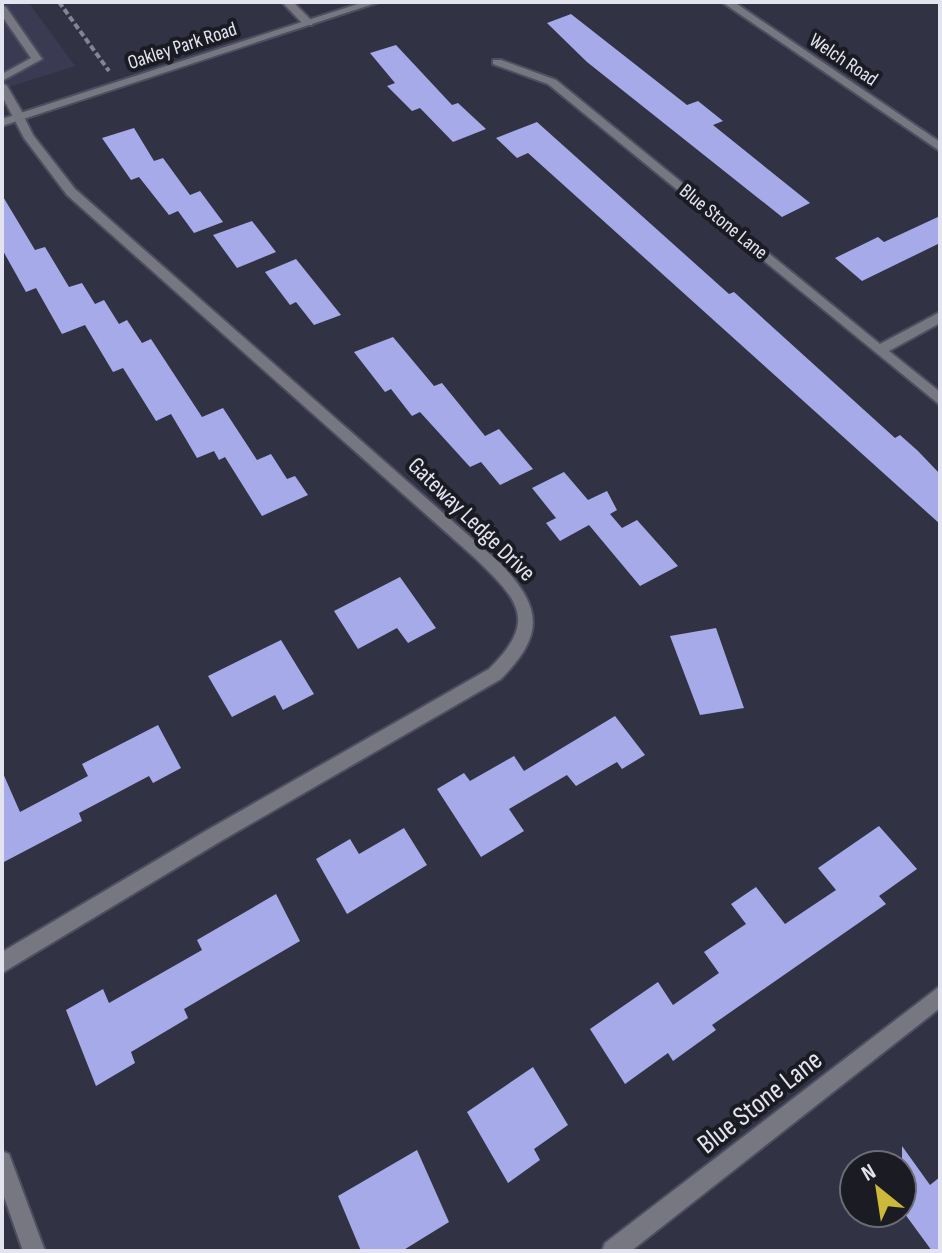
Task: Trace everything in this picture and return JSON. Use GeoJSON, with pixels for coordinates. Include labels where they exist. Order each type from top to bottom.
{"type":"FeatureCollection","features":[{"type":"Feature","properties":{"kind":"street"},"geometry":{"type":"LineString","coordinates":[[287,2],[308,23]]}},
{"type":"Feature","properties":{"kind":"street","name":"Oakley Park Road"},"geometry":{"type":"LineString","coordinates":[[2,123],[374,2]]}},
{"type":"Feature","properties":{"kind":"street","name":"Welch Road"},"geometry":{"type":"LineString","coordinates":[[727,2],[940,147]]}},
{"type":"Feature","properties":{"kind":"street"},"geometry":{"type":"LineString","coordinates":[[2,9],[37,59],[2,78]]}},
{"type":"Feature","properties":{"kind":"street","name":"Blue Stone Lane"},"geometry":{"type":"LineString","coordinates":[[497,62],[552,82],[940,400]]}},
{"type":"Feature","properties":{"kind":"street"},"geometry":{"type":"LineString","coordinates":[[2,86],[19,117]]}},
{"type":"Feature","properties":{"kind":"street","name":"Gateway Ledge Drive"},"geometry":{"type":"LineString","coordinates":[[2,963],[215,835],[495,674],[514,657],[526,632],[528,608],[513,585],[480,554],[71,192],[28,136],[19,117]]}},
{"type":"Feature","properties":{"kind":"street"},"geometry":{"type":"LineString","coordinates":[[880,350],[940,317]]}},
{"type":"Feature","properties":{"kind":"street","name":"Blue Stone Lane"},"geometry":{"type":"LineString","coordinates":[[613,1251],[940,996]]}},
{"type":"Feature","properties":{"kind":"street"},"geometry":{"type":"LineString","coordinates":[[2,1161],[34,1251]]}},
{"type":"Feature","properties":{"kind":"path"},"geometry":{"type":"LineString","coordinates":[[59,2],[119,84]]}},
{"type":"Feature","properties":{"kind":"shaded area"},"geometry":{"type":"Polygon","coordinates":[[[2,2],[28,2],[75,66],[2,89],[2,2]]]}},
{"type":"Feature","properties":{"kind":"building"},"geometry":{"type":"Polygon","coordinates":[[[571,14],[687,105],[698,101],[723,121],[713,125],[810,203],[782,217],[587,62],[547,23],[571,14]]]}},
{"type":"Feature","properties":{"kind":"building"},"geometry":{"type":"Polygon","coordinates":[[[396,45],[452,105],[458,103],[486,129],[453,142],[420,108],[412,111],[387,86],[395,83],[370,53],[396,45]]]}},
{"type":"Feature","properties":{"kind":"building"},"geometry":{"type":"Polygon","coordinates":[[[537,122],[729,294],[734,292],[895,438],[900,435],[918,451],[940,474],[940,524],[528,153],[517,158],[496,138],[537,122]]]}},
{"type":"Feature","properties":{"kind":"building"},"geometry":{"type":"Polygon","coordinates":[[[134,128],[154,161],[163,158],[190,195],[200,191],[223,222],[194,233],[178,211],[169,215],[139,177],[131,180],[102,138],[134,128]]]}},
{"type":"Feature","properties":{"kind":"building"},"geometry":{"type":"Polygon","coordinates":[[[2,195],[35,250],[45,247],[69,287],[82,283],[95,304],[104,300],[119,324],[127,320],[142,343],[151,339],[202,417],[223,408],[257,460],[271,454],[287,479],[295,476],[308,495],[262,516],[225,457],[219,460],[214,451],[197,458],[171,414],[156,421],[123,368],[113,372],[85,325],[62,334],[36,288],[26,292],[2,249],[2,195]]]}},
{"type":"Feature","properties":{"kind":"building"},"geometry":{"type":"Polygon","coordinates":[[[940,216],[940,243],[862,281],[835,258],[878,237],[884,242],[940,216]]]}},
{"type":"Feature","properties":{"kind":"building"},"geometry":{"type":"Polygon","coordinates":[[[252,221],[276,252],[237,268],[213,235],[252,221]]]}},
{"type":"Feature","properties":{"kind":"building"},"geometry":{"type":"Polygon","coordinates":[[[296,259],[341,315],[314,325],[296,302],[290,305],[265,272],[296,259]]]}},
{"type":"Feature","properties":{"kind":"building"},"geometry":{"type":"Polygon","coordinates":[[[393,337],[434,386],[442,383],[485,436],[499,429],[533,469],[500,485],[481,462],[470,467],[420,412],[412,416],[391,389],[385,392],[354,352],[393,337]]]}},
{"type":"Feature","properties":{"kind":"building"},"geometry":{"type":"Polygon","coordinates":[[[564,472],[588,500],[607,491],[617,510],[610,514],[622,528],[637,520],[678,566],[640,586],[589,525],[560,541],[546,523],[556,518],[532,488],[564,472]]]}},
{"type":"Feature","properties":{"kind":"building"},"geometry":{"type":"Polygon","coordinates":[[[400,577],[436,628],[408,643],[397,628],[358,649],[334,611],[400,577]]]}},
{"type":"Feature","properties":{"kind":"building"},"geometry":{"type":"Polygon","coordinates":[[[716,628],[744,708],[700,715],[670,636],[716,628]]]}},
{"type":"Feature","properties":{"kind":"building"},"geometry":{"type":"Polygon","coordinates":[[[281,640],[314,694],[283,710],[275,695],[232,717],[208,676],[281,640]]]}},
{"type":"Feature","properties":{"kind":"building"},"geometry":{"type":"Polygon","coordinates":[[[615,716],[645,755],[622,769],[617,762],[576,786],[567,775],[509,809],[524,831],[481,857],[437,789],[464,773],[470,781],[514,756],[524,771],[615,716]]]}},
{"type":"Feature","properties":{"kind":"building"},"geometry":{"type":"Polygon","coordinates":[[[158,725],[181,768],[153,783],[149,776],[79,813],[82,821],[2,863],[2,771],[20,812],[88,776],[82,764],[158,725]]]}},
{"type":"Feature","properties":{"kind":"building"},"geometry":{"type":"Polygon","coordinates":[[[879,826],[917,869],[879,896],[886,904],[712,1025],[716,1030],[673,1061],[668,1053],[625,1084],[590,1029],[658,982],[673,1005],[719,973],[704,952],[746,924],[731,904],[756,887],[785,924],[836,890],[818,868],[879,826]]]}},
{"type":"Feature","properties":{"kind":"building"},"geometry":{"type":"Polygon","coordinates":[[[404,828],[427,865],[347,914],[316,859],[350,839],[359,854],[404,828]]]}},
{"type":"Feature","properties":{"kind":"building"},"geometry":{"type":"Polygon","coordinates":[[[276,894],[300,941],[184,1009],[188,1018],[131,1052],[135,1063],[96,1086],[66,1010],[103,989],[109,1003],[202,950],[197,940],[276,894]]]}},
{"type":"Feature","properties":{"kind":"building"},"geometry":{"type":"Polygon","coordinates":[[[533,1067],[568,1125],[534,1149],[540,1160],[508,1183],[467,1112],[533,1067]]]}},
{"type":"Feature","properties":{"kind":"building"},"geometry":{"type":"Polygon","coordinates":[[[417,1150],[449,1222],[402,1251],[361,1251],[338,1196],[417,1150]]]}},
{"type":"Feature","properties":{"kind":"building"},"geometry":{"type":"Polygon","coordinates":[[[918,1168],[930,1185],[940,1177],[940,1251],[932,1251],[916,1229],[918,1168]]]}}]}
